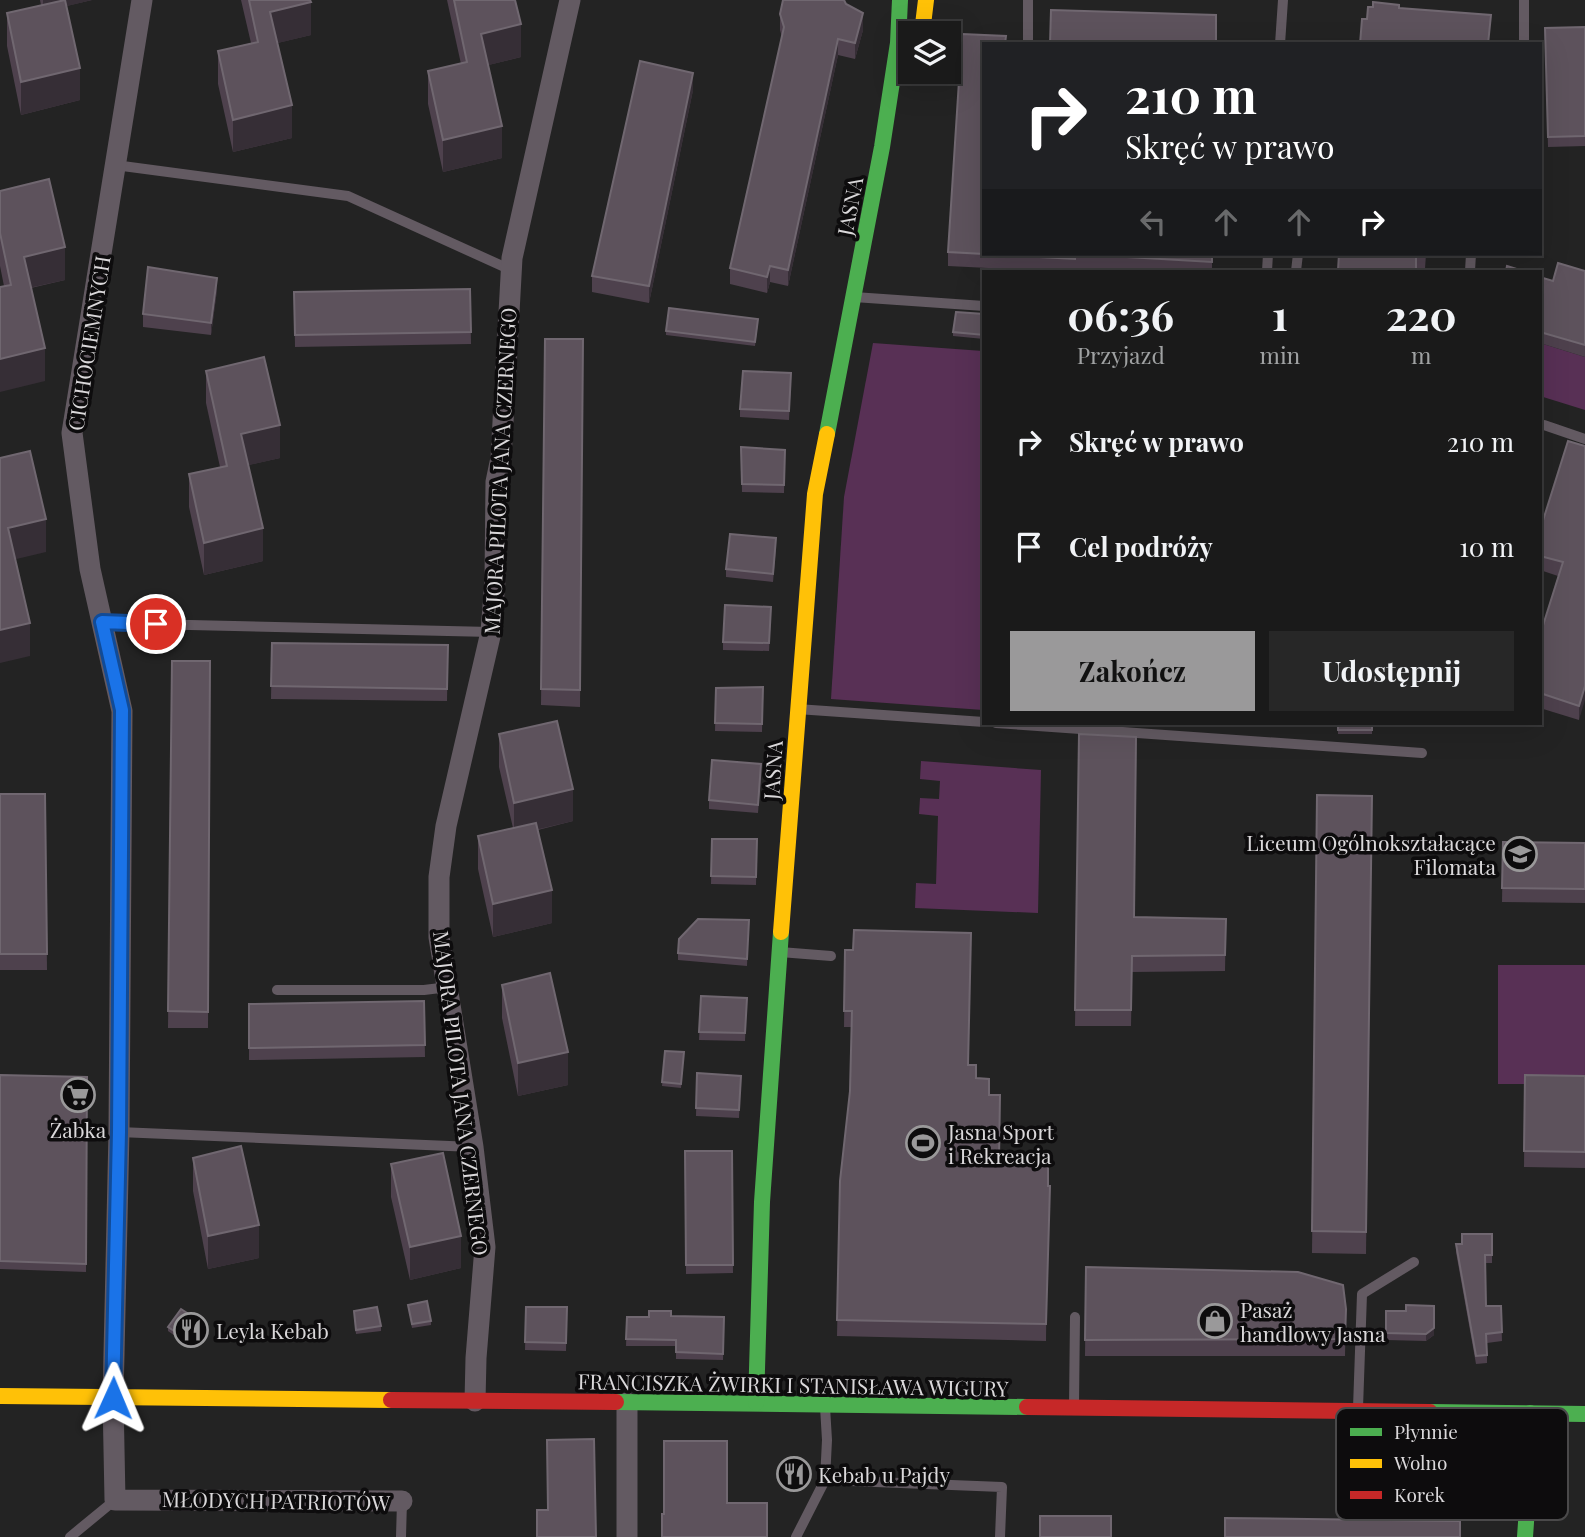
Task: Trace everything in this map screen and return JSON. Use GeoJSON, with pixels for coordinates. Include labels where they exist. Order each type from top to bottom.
{"type":"FeatureCollection","features":[{"type":"Feature","properties":{"kind":"street","name":"CICHOCIEMNYCH"},"geometry":{"type":"LineString","coordinates":[[113,1398],[119,1132],[122,710],[90,569],[72,433],[142,0]]}},
{"type":"Feature","properties":{"kind":"street","name":"MAJORA PILOTA JANA CZERNEGO"},"geometry":{"type":"LineString","coordinates":[[475,1401],[485,1247],[473,1147],[439,937],[439,877],[446,826],[491,632],[495,580],[496,482],[500,458],[512,258],[570,0]]}},
{"type":"Feature","properties":{"kind":"street","name":"JASNA"},"geometry":{"type":"LineString","coordinates":[[757,1403],[762,1202],[815,494],[882,147],[898,43],[900,0]]}},
{"type":"Feature","properties":{"kind":"street"},"geometry":{"type":"LineString","coordinates":[[923,21],[926,0]]}},
{"type":"Feature","properties":{"kind":"street","name":"JASNA"},"geometry":{"type":"LineString","coordinates":[[882,147],[908,84]]}},
{"type":"Feature","properties":{"kind":"street","name":"FRANCISZKA ŻWIRKI I STANISŁAWA WIGURY"},"geometry":{"type":"LineString","coordinates":[[0,1396],[1336,1412]]}},
{"type":"Feature","properties":{"kind":"street"},"geometry":{"type":"LineString","coordinates":[[113,1398],[115,1500]]}},
{"type":"Feature","properties":{"kind":"street"},"geometry":{"type":"LineString","coordinates":[[627,1403],[627,1537]]}},
{"type":"Feature","properties":{"kind":"street","name":"MŁODYCH PATRIOTÓW"},"geometry":{"type":"LineString","coordinates":[[115,1500],[402,1501]]}},
{"type":"Feature","properties":{"kind":"lane"},"geometry":{"type":"LineString","coordinates":[[1028,0],[1028,42]]}},
{"type":"Feature","properties":{"kind":"lane"},"geometry":{"type":"LineString","coordinates":[[1280,42],[1283,0]]}},
{"type":"Feature","properties":{"kind":"lane"},"geometry":{"type":"LineString","coordinates":[[1524,0],[1524,42]]}},
{"type":"Feature","properties":{"kind":"lane"},"geometry":{"type":"LineString","coordinates":[[115,165],[348,196],[511,270]]}},
{"type":"Feature","properties":{"kind":"lane"},"geometry":{"type":"LineString","coordinates":[[852,297],[982,306]]}},
{"type":"Feature","properties":{"kind":"lane"},"geometry":{"type":"LineString","coordinates":[[1544,425],[1585,439]]}},
{"type":"Feature","properties":{"kind":"lane"},"geometry":{"type":"LineString","coordinates":[[102,622],[491,632]]}},
{"type":"Feature","properties":{"kind":"lane"},"geometry":{"type":"LineString","coordinates":[[797,709],[982,722]]}},
{"type":"Feature","properties":{"kind":"lane"},"geometry":{"type":"LineString","coordinates":[[1024,725],[1422,753]]}},
{"type":"Feature","properties":{"kind":"lane"},"geometry":{"type":"LineString","coordinates":[[780,952],[831,956]]}},
{"type":"Feature","properties":{"kind":"lane"},"geometry":{"type":"LineString","coordinates":[[277,990],[424,990],[448,987]]}},
{"type":"Feature","properties":{"kind":"lane"},"geometry":{"type":"LineString","coordinates":[[119,1132],[473,1147]]}},
{"type":"Feature","properties":{"kind":"lane"},"geometry":{"type":"LineString","coordinates":[[1358,1408],[1362,1294],[1414,1262]]}},
{"type":"Feature","properties":{"kind":"lane"},"geometry":{"type":"LineString","coordinates":[[1074,1408],[1075,1317]]}},
{"type":"Feature","properties":{"kind":"lane"},"geometry":{"type":"LineString","coordinates":[[796,1537],[825,1480],[825,1404]]}},
{"type":"Feature","properties":{"kind":"lane"},"geometry":{"type":"LineString","coordinates":[[825,1480],[1002,1487],[1000,1537]]}},
{"type":"Feature","properties":{"kind":"lane"},"geometry":{"type":"LineString","coordinates":[[70,1537],[115,1500]]}},
{"type":"Feature","properties":{"kind":"lane","name":"MŁODYCH PATRIOTÓW"},"geometry":{"type":"LineString","coordinates":[[401,1537],[402,1501]]}},
{"type":"Feature","properties":{"kind":"shaded area"},"geometry":{"type":"Polygon","coordinates":[[[873,343],[982,351],[982,710],[831,699],[844,497],[873,343]]]}},
{"type":"Feature","properties":{"kind":"shaded area"},"geometry":{"type":"Polygon","coordinates":[[[1542,344],[1585,357],[1585,410],[1542,397],[1542,344]]]}},
{"type":"Feature","properties":{"kind":"shaded area"},"geometry":{"type":"Polygon","coordinates":[[[921,761],[1041,770],[1038,913],[915,908],[916,883],[936,884],[938,816],[919,814],[920,798],[939,799],[940,781],[920,779],[921,761]]]}},
{"type":"Feature","properties":{"kind":"shaded area"},"geometry":{"type":"Polygon","coordinates":[[[1498,965],[1585,965],[1585,1084],[1498,1084],[1498,965]]]}},
{"type":"Feature","properties":{"kind":"building"},"geometry":{"type":"Polygon","coordinates":[[[65,0],[80,68],[21,82],[7,13],[65,0]]]}},
{"type":"Feature","properties":{"kind":"building"},"geometry":{"type":"Polygon","coordinates":[[[249,0],[311,2],[270,12],[292,105],[233,120],[218,51],[258,42],[249,0]]]}},
{"type":"Feature","properties":{"kind":"building"},"geometry":{"type":"Polygon","coordinates":[[[454,0],[515,0],[521,24],[481,34],[502,126],[443,140],[428,71],[467,62],[454,0]]]}},
{"type":"Feature","properties":{"kind":"building"},"geometry":{"type":"Polygon","coordinates":[[[783,0],[844,0],[846,4],[863,13],[855,43],[838,39],[788,270],[770,266],[767,277],[730,268],[784,27],[780,14],[783,0]]]}},
{"type":"Feature","properties":{"kind":"building"},"geometry":{"type":"Polygon","coordinates":[[[1373,2],[1399,5],[1399,8],[1491,15],[1488,42],[1360,42],[1362,19],[1367,19],[1368,7],[1373,7],[1373,2]]]}},
{"type":"Feature","properties":{"kind":"building"},"geometry":{"type":"Polygon","coordinates":[[[1051,10],[1216,15],[1216,42],[1050,42],[1051,10]]]}},
{"type":"Feature","properties":{"kind":"building"},"geometry":{"type":"Polygon","coordinates":[[[1585,27],[1585,136],[1548,137],[1545,28],[1585,27]]]}},
{"type":"Feature","properties":{"kind":"building"},"geometry":{"type":"Polygon","coordinates":[[[962,34],[1006,36],[1005,42],[982,42],[982,254],[948,252],[959,84],[961,84],[962,34]]]}},
{"type":"Feature","properties":{"kind":"building"},"geometry":{"type":"Polygon","coordinates":[[[640,61],[693,73],[649,286],[592,276],[640,61]]]}},
{"type":"Feature","properties":{"kind":"building"},"geometry":{"type":"Polygon","coordinates":[[[49,179],[65,247],[24,257],[45,348],[0,359],[0,287],[11,285],[0,233],[0,191],[49,179]]]}},
{"type":"Feature","properties":{"kind":"building"},"geometry":{"type":"Polygon","coordinates":[[[1020,256],[1075,256],[1075,259],[1020,256]]]}},
{"type":"Feature","properties":{"kind":"building"},"geometry":{"type":"Polygon","coordinates":[[[1109,256],[1212,256],[1212,262],[1109,256]]]}},
{"type":"Feature","properties":{"kind":"building"},"geometry":{"type":"Polygon","coordinates":[[[1339,256],[1425,256],[1416,257],[1416,270],[1338,270],[1339,256]]]}},
{"type":"Feature","properties":{"kind":"building"},"geometry":{"type":"Polygon","coordinates":[[[1558,263],[1585,271],[1585,345],[1542,333],[1542,278],[1553,281],[1558,263]]]}},
{"type":"Feature","properties":{"kind":"building"},"geometry":{"type":"Polygon","coordinates":[[[148,267],[217,278],[211,323],[143,314],[148,267]]]}},
{"type":"Feature","properties":{"kind":"building"},"geometry":{"type":"Polygon","coordinates":[[[470,289],[471,332],[295,335],[294,292],[470,289]]]}},
{"type":"Feature","properties":{"kind":"building"},"geometry":{"type":"Polygon","coordinates":[[[669,308],[758,319],[755,342],[666,331],[669,308]]]}},
{"type":"Feature","properties":{"kind":"building"},"geometry":{"type":"Polygon","coordinates":[[[956,312],[982,314],[982,335],[953,332],[956,312]]]}},
{"type":"Feature","properties":{"kind":"building"},"geometry":{"type":"Polygon","coordinates":[[[545,339],[583,339],[580,690],[541,689],[545,339]]]}},
{"type":"Feature","properties":{"kind":"building"},"geometry":{"type":"Polygon","coordinates":[[[264,357],[280,425],[241,434],[263,528],[204,543],[189,474],[227,466],[206,371],[264,357]]]}},
{"type":"Feature","properties":{"kind":"building"},"geometry":{"type":"Polygon","coordinates":[[[743,371],[791,373],[789,411],[740,409],[743,371]]]}},
{"type":"Feature","properties":{"kind":"building"},"geometry":{"type":"Polygon","coordinates":[[[1568,441],[1585,446],[1585,686],[1579,706],[1542,694],[1542,629],[1563,562],[1542,557],[1542,524],[1568,441]]]}},
{"type":"Feature","properties":{"kind":"building"},"geometry":{"type":"Polygon","coordinates":[[[741,447],[785,450],[784,485],[742,484],[741,447]]]}},
{"type":"Feature","properties":{"kind":"building"},"geometry":{"type":"Polygon","coordinates":[[[30,451],[46,519],[8,528],[30,623],[0,630],[0,458],[30,451]]]}},
{"type":"Feature","properties":{"kind":"building"},"geometry":{"type":"Polygon","coordinates":[[[730,534],[776,538],[773,574],[726,569],[730,534]]]}},
{"type":"Feature","properties":{"kind":"building"},"geometry":{"type":"Polygon","coordinates":[[[725,605],[771,607],[769,643],[723,642],[725,605]]]}},
{"type":"Feature","properties":{"kind":"building"},"geometry":{"type":"Polygon","coordinates":[[[272,643],[448,645],[447,689],[271,686],[272,643]]]}},
{"type":"Feature","properties":{"kind":"building"},"geometry":{"type":"Polygon","coordinates":[[[172,661],[210,661],[208,1012],[168,1011],[172,661]]]}},
{"type":"Feature","properties":{"kind":"building"},"geometry":{"type":"Polygon","coordinates":[[[763,687],[762,724],[715,723],[716,688],[763,687]]]}},
{"type":"Feature","properties":{"kind":"building"},"geometry":{"type":"Polygon","coordinates":[[[557,721],[573,789],[514,803],[499,734],[557,721]]]}},
{"type":"Feature","properties":{"kind":"building"},"geometry":{"type":"Polygon","coordinates":[[[1338,725],[1372,725],[1372,730],[1338,730],[1338,725]]]}},
{"type":"Feature","properties":{"kind":"building"},"geometry":{"type":"Polygon","coordinates":[[[1079,734],[1136,737],[1134,917],[1226,919],[1225,955],[1132,956],[1131,1010],[1075,1010],[1079,734]]]}},
{"type":"Feature","properties":{"kind":"building"},"geometry":{"type":"Polygon","coordinates":[[[712,760],[761,764],[758,805],[709,800],[712,760]]]}},
{"type":"Feature","properties":{"kind":"building"},"geometry":{"type":"Polygon","coordinates":[[[0,794],[45,794],[47,954],[0,954],[0,794]]]}},
{"type":"Feature","properties":{"kind":"building"},"geometry":{"type":"Polygon","coordinates":[[[1317,795],[1372,796],[1366,1232],[1312,1231],[1317,795]]]}},
{"type":"Feature","properties":{"kind":"building"},"geometry":{"type":"Polygon","coordinates":[[[536,823],[552,890],[493,904],[478,836],[536,823]]]}},
{"type":"Feature","properties":{"kind":"building"},"geometry":{"type":"Polygon","coordinates":[[[712,839],[757,839],[756,877],[711,876],[712,839]]]}},
{"type":"Feature","properties":{"kind":"building"},"geometry":{"type":"Polygon","coordinates":[[[1503,842],[1585,843],[1585,889],[1502,888],[1503,842]]]}},
{"type":"Feature","properties":{"kind":"building"},"geometry":{"type":"Polygon","coordinates":[[[698,919],[749,920],[747,959],[678,953],[679,939],[698,919]]]}},
{"type":"Feature","properties":{"kind":"building","name":"Jasna Sport i Rekreacja"},"geometry":{"type":"Polygon","coordinates":[[[854,930],[971,933],[968,1065],[976,1065],[976,1078],[989,1079],[989,1095],[1000,1095],[999,1159],[1048,1160],[1050,1186],[1046,1324],[837,1320],[840,1181],[850,1091],[852,1011],[844,1011],[845,950],[853,950],[854,930]]]}},
{"type":"Feature","properties":{"kind":"building"},"geometry":{"type":"Polygon","coordinates":[[[550,973],[568,1052],[518,1063],[502,985],[550,973]]]}},
{"type":"Feature","properties":{"kind":"building"},"geometry":{"type":"Polygon","coordinates":[[[701,996],[747,998],[745,1033],[699,1032],[701,996]]]}},
{"type":"Feature","properties":{"kind":"building"},"geometry":{"type":"Polygon","coordinates":[[[424,1001],[425,1045],[249,1048],[249,1004],[424,1001]]]}},
{"type":"Feature","properties":{"kind":"building"},"geometry":{"type":"Polygon","coordinates":[[[665,1051],[684,1052],[681,1084],[662,1082],[665,1051]]]}},
{"type":"Feature","properties":{"kind":"building"},"geometry":{"type":"Polygon","coordinates":[[[697,1073],[741,1076],[739,1110],[696,1108],[697,1073]]]}},
{"type":"Feature","properties":{"kind":"building"},"geometry":{"type":"Polygon","coordinates":[[[0,1075],[87,1077],[86,1264],[0,1261],[0,1075]]]}},
{"type":"Feature","properties":{"kind":"building"},"geometry":{"type":"Polygon","coordinates":[[[1525,1075],[1585,1076],[1585,1152],[1524,1151],[1525,1075]]]}},
{"type":"Feature","properties":{"kind":"building"},"geometry":{"type":"Polygon","coordinates":[[[241,1146],[259,1225],[208,1236],[193,1158],[241,1146]]]}},
{"type":"Feature","properties":{"kind":"building"},"geometry":{"type":"Polygon","coordinates":[[[685,1151],[732,1151],[733,1265],[686,1265],[685,1151]]]}},
{"type":"Feature","properties":{"kind":"building"},"geometry":{"type":"Polygon","coordinates":[[[443,1153],[461,1236],[410,1247],[391,1164],[443,1153]]]}},
{"type":"Feature","properties":{"kind":"building"},"geometry":{"type":"Polygon","coordinates":[[[1462,1234],[1492,1234],[1492,1255],[1485,1255],[1486,1306],[1501,1306],[1502,1332],[1486,1334],[1487,1355],[1476,1356],[1456,1244],[1462,1244],[1462,1234]]]}},
{"type":"Feature","properties":{"kind":"building","name":"Pasaż handlowy Jasna"},"geometry":{"type":"Polygon","coordinates":[[[1086,1267],[1298,1272],[1343,1285],[1346,1309],[1345,1339],[1085,1340],[1086,1267]]]}},
{"type":"Feature","properties":{"kind":"building"},"geometry":{"type":"Polygon","coordinates":[[[427,1301],[431,1321],[412,1324],[408,1305],[427,1301]]]}},
{"type":"Feature","properties":{"kind":"building"},"geometry":{"type":"Polygon","coordinates":[[[1406,1305],[1434,1306],[1434,1328],[1426,1334],[1386,1333],[1386,1311],[1406,1311],[1406,1305]]]}},
{"type":"Feature","properties":{"kind":"building"},"geometry":{"type":"Polygon","coordinates":[[[377,1307],[381,1326],[356,1330],[354,1311],[377,1307]]]}},
{"type":"Feature","properties":{"kind":"building"},"geometry":{"type":"Polygon","coordinates":[[[526,1307],[567,1307],[566,1343],[525,1342],[526,1307]]]}},
{"type":"Feature","properties":{"kind":"building"},"geometry":{"type":"Polygon","coordinates":[[[181,1309],[204,1324],[191,1342],[168,1327],[181,1309]]]}},
{"type":"Feature","properties":{"kind":"building"},"geometry":{"type":"Polygon","coordinates":[[[649,1311],[671,1311],[671,1316],[724,1317],[723,1354],[676,1352],[676,1340],[626,1339],[627,1317],[649,1317],[649,1311]]]}},
{"type":"Feature","properties":{"kind":"building"},"geometry":{"type":"Polygon","coordinates":[[[594,1439],[596,1537],[537,1537],[537,1510],[548,1510],[547,1440],[594,1439]]]}},
{"type":"Feature","properties":{"kind":"building"},"geometry":{"type":"Polygon","coordinates":[[[664,1441],[727,1441],[727,1503],[767,1503],[767,1537],[662,1537],[664,1441]]]}},
{"type":"Feature","properties":{"kind":"building"},"geometry":{"type":"Polygon","coordinates":[[[1040,1516],[1111,1516],[1111,1537],[1040,1537],[1040,1516]]]}},
{"type":"Feature","properties":{"kind":"building"},"geometry":{"type":"Polygon","coordinates":[[[1225,1518],[1460,1521],[1460,1537],[1225,1537],[1225,1518]]]}},
{"type":"Feature","properties":{"kind":"traffic: fast"},"geometry":{"type":"LineString","coordinates":[[827,434],[882,147],[898,43],[900,0]]}},
{"type":"Feature","properties":{"kind":"traffic: fast"},"geometry":{"type":"LineString","coordinates":[[756,1403],[762,1202],[781,932]]}},
{"type":"Feature","properties":{"kind":"traffic: fast"},"geometry":{"type":"LineString","coordinates":[[616,1402],[1027,1407]]}},
{"type":"Feature","properties":{"kind":"traffic: fast"},"geometry":{"type":"LineString","coordinates":[[1568,1414],[1585,1414]]}},
{"type":"Feature","properties":{"kind":"traffic: fast"},"geometry":{"type":"LineString","coordinates":[[1525,1537],[1526,1520]]}},
{"type":"Feature","properties":{"kind":"traffic: slow"},"geometry":{"type":"LineString","coordinates":[[923,21],[926,0]]}},
{"type":"Feature","properties":{"kind":"traffic: slow"},"geometry":{"type":"LineString","coordinates":[[781,932],[815,494],[827,434]]}},
{"type":"Feature","properties":{"kind":"traffic: slow"},"geometry":{"type":"LineString","coordinates":[[0,1396],[391,1400]]}},
{"type":"Feature","properties":{"kind":"traffic: jam"},"geometry":{"type":"LineString","coordinates":[[391,1400],[616,1402]]}},
{"type":"Feature","properties":{"kind":"traffic: jam"},"geometry":{"type":"LineString","coordinates":[[1027,1407],[1336,1411]]}},
{"type":"Feature","properties":{"kind":"place","name":"Liceum Ogólnokształacące Filomata"},"geometry":{"type":"Point","coordinates":[1520,854]}},
{"type":"Feature","properties":{"kind":"place","name":"Żabka"},"geometry":{"type":"Point","coordinates":[78,1095]}},
{"type":"Feature","properties":{"kind":"place","name":"Jasna Sport i Rekreacja"},"geometry":{"type":"Point","coordinates":[923,1143]}},
{"type":"Feature","properties":{"kind":"place","name":"Pasaż handlowy Jasna"},"geometry":{"type":"Point","coordinates":[1215,1321]}},
{"type":"Feature","properties":{"kind":"place","name":"Leyla Kebab"},"geometry":{"type":"Point","coordinates":[191,1330]}},
{"type":"Feature","properties":{"kind":"place","name":"Kebab u Pajdy"},"geometry":{"type":"Point","coordinates":[794,1474]}},
{"type":"Feature","properties":{"kind":"route"},"geometry":{"type":"LineString","coordinates":[[113,1398],[119,1132],[122,710],[102,622],[156,624]]}}]}
